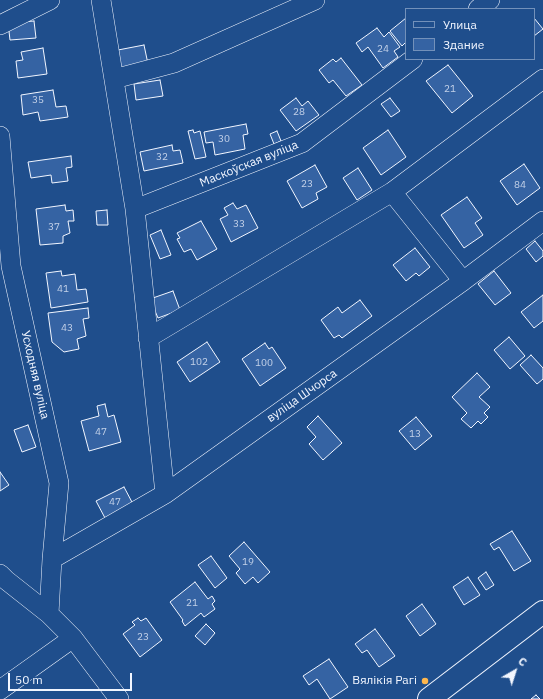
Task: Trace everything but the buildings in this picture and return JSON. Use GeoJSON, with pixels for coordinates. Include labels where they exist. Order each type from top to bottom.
{"type":"FeatureCollection","features":[{"type":"Feature","properties":{"kind":"main road"},"geometry":{"type":"LineString","coordinates":[[429,699],[543,612]]}},
{"type":"Feature","properties":{"kind":"street"},"geometry":{"type":"LineString","coordinates":[[0,25],[50,0]]}},
{"type":"Feature","properties":{"kind":"street"},"geometry":{"type":"LineString","coordinates":[[101,0],[135,209],[165,494]]}},
{"type":"Feature","properties":{"kind":"street"},"geometry":{"type":"LineString","coordinates":[[114,79],[174,63],[315,0]]}},
{"type":"Feature","properties":{"kind":"street"},"geometry":{"type":"LineString","coordinates":[[479,8],[490,0]]}},
{"type":"Feature","properties":{"kind":"street","name":"Маскоўская вуліца"},"geometry":{"type":"LineString","coordinates":[[135,209],[302,144],[411,60]]}},
{"type":"Feature","properties":{"kind":"street"},"geometry":{"type":"LineString","coordinates":[[148,338],[392,192],[543,79]]}},
{"type":"Feature","properties":{"kind":"street","name":"Усходняя вуліца"},"geometry":{"type":"LineString","coordinates":[[0,136],[11,266],[59,483],[49,614]]}},
{"type":"Feature","properties":{"kind":"street"},"geometry":{"type":"LineString","coordinates":[[392,192],[463,281]]}},
{"type":"Feature","properties":{"kind":"street","name":"вуліца Шчорса"},"geometry":{"type":"LineString","coordinates":[[52,559],[165,494],[463,281],[543,221]]}},
{"type":"Feature","properties":{"kind":"street"},"geometry":{"type":"LineString","coordinates":[[0,574],[49,614],[73,638],[119,699]]}},
{"type":"Feature","properties":{"kind":"street"},"geometry":{"type":"LineString","coordinates":[[0,690],[73,638]]}},
{"type":"Feature","properties":{"kind":"place","name":"Вялікія Рагі"},"geometry":{"type":"Point","coordinates":[425,681]}}]}
